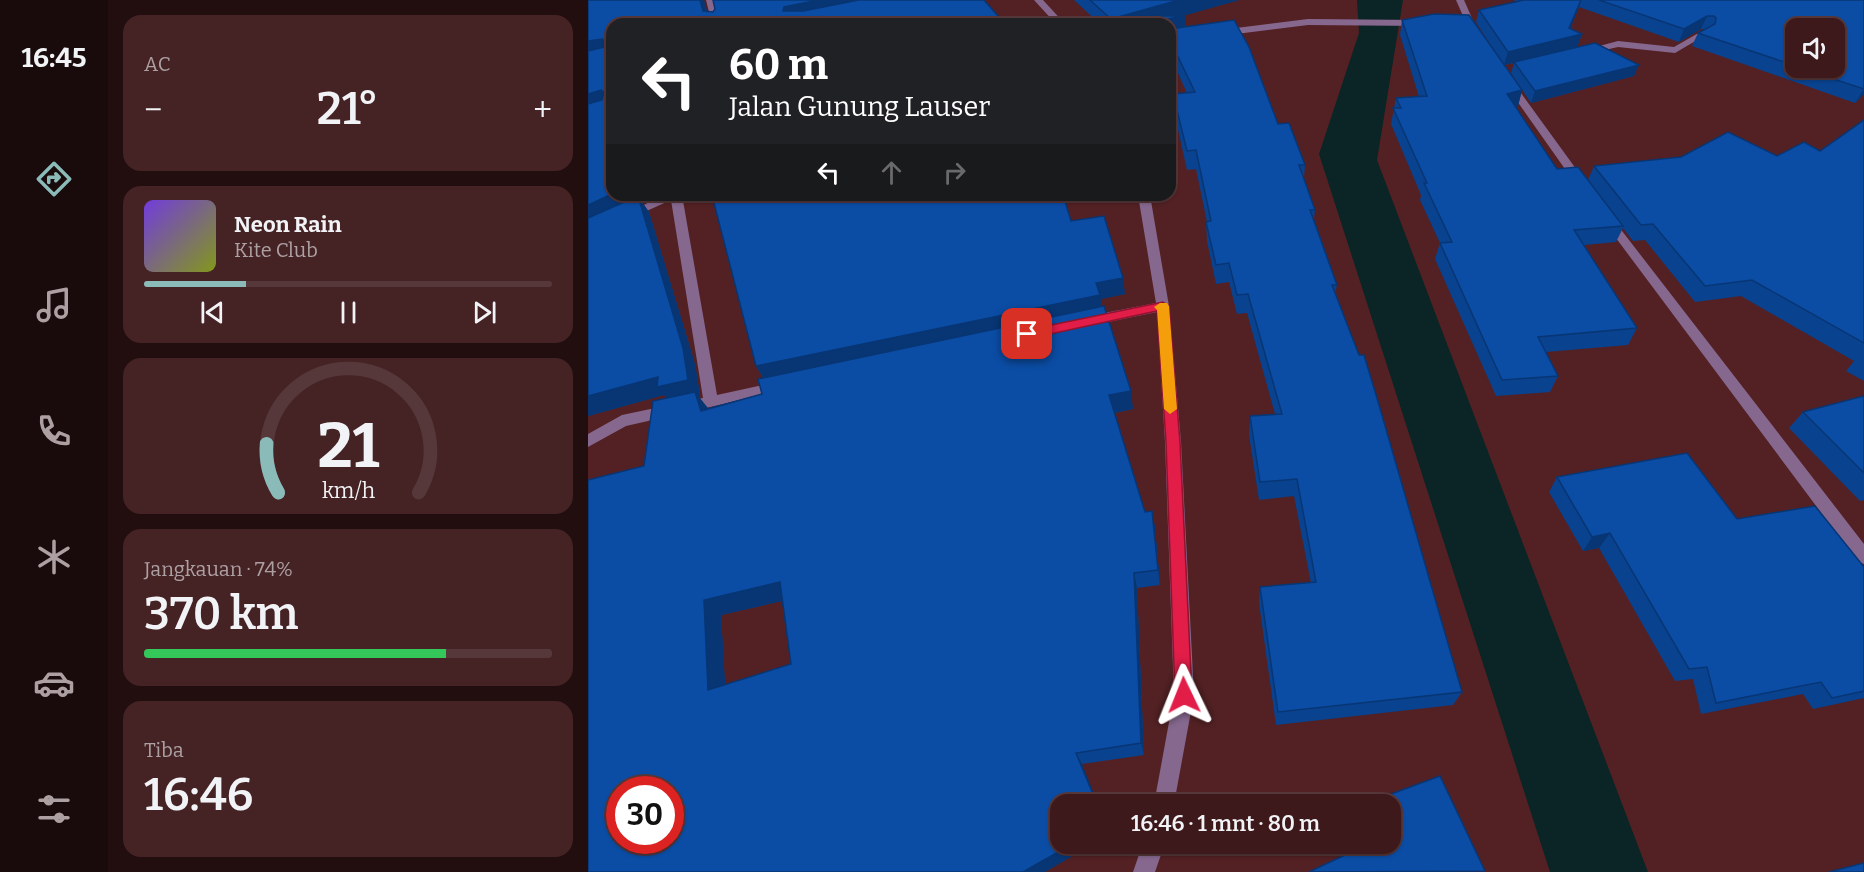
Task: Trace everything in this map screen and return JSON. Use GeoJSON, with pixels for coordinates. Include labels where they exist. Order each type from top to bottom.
{"type":"FeatureCollection","features":[{"type":"Feature","properties":{"kind":"street"},"geometry":{"type":"LineString","coordinates":[[710,0],[714,18]]}},
{"type":"Feature","properties":{"kind":"street"},"geometry":{"type":"LineString","coordinates":[[1038,0],[1055,18]]}},
{"type":"Feature","properties":{"kind":"street"},"geometry":{"type":"LineString","coordinates":[[1460,0],[1468,22],[1482,44]]}},
{"type":"Feature","properties":{"kind":"street"},"geometry":{"type":"LineString","coordinates":[[1214,34],[1308,22],[1427,23]]}},
{"type":"Feature","properties":{"kind":"street"},"geometry":{"type":"LineString","coordinates":[[1574,54],[1618,44],[1675,50],[1705,33]]}},
{"type":"Feature","properties":{"kind":"street"},"geometry":{"type":"LineString","coordinates":[[1501,71],[1588,194]]}},
{"type":"Feature","properties":{"kind":"street"},"geometry":{"type":"LineString","coordinates":[[620,219],[661,201]]}},
{"type":"Feature","properties":{"kind":"street"},"geometry":{"type":"LineString","coordinates":[[676,201],[711,400]]}},
{"type":"Feature","properties":{"kind":"street"},"geometry":{"type":"LineString","coordinates":[[1145,201],[1163,306],[1173,442],[1184,695],[1166,794]]}},
{"type":"Feature","properties":{"kind":"street"},"geometry":{"type":"LineString","coordinates":[[1602,213],[1864,556]]}},
{"type":"Feature","properties":{"kind":"street"},"geometry":{"type":"LineString","coordinates":[[1070,326],[1163,306]]}},
{"type":"Feature","properties":{"kind":"street"},"geometry":{"type":"LineString","coordinates":[[588,441],[622,421],[792,384]]}},
{"type":"Feature","properties":{"kind":"street"},"geometry":{"type":"LineString","coordinates":[[1144,872],[1150,854]]}},
{"type":"Feature","properties":{"kind":"water"},"geometry":{"type":"Polygon","coordinates":[[[1357,0],[1403,0],[1377,160],[1648,872],[1550,872],[1319,154],[1359,33],[1357,0]]]}},
{"type":"Feature","properties":{"kind":"building"},"geometry":{"type":"Polygon","coordinates":[[[588,0],[700,0],[703,11],[713,12],[715,9],[713,0],[819,0],[784,7],[783,11],[803,11],[859,0],[984,0],[1000,18],[606,18],[606,197],[588,205],[588,104],[602,100],[604,92],[601,90],[588,94],[588,51],[605,47],[605,41],[602,39],[588,41],[588,0]]]}},
{"type":"Feature","properties":{"kind":"building"},"geometry":{"type":"Polygon","coordinates":[[[1090,0],[1179,0],[1115,18],[1110,18],[1090,0]]]}},
{"type":"Feature","properties":{"kind":"building"},"geometry":{"type":"Polygon","coordinates":[[[1524,0],[1581,0],[1569,28],[1582,34],[1508,52],[1479,10],[1524,0]]]}},
{"type":"Feature","properties":{"kind":"building"},"geometry":{"type":"Polygon","coordinates":[[[1599,0],[1864,0],[1864,89],[1830,78],[1845,78],[1845,18],[1785,18],[1785,62],[1698,33],[1715,24],[1714,16],[1707,16],[1684,29],[1599,0]]]}},
{"type":"Feature","properties":{"kind":"building"},"geometry":{"type":"Polygon","coordinates":[[[1434,14],[1469,15],[1522,90],[1507,94],[1557,169],[1578,167],[1623,226],[1574,230],[1637,328],[1538,337],[1558,376],[1502,380],[1440,243],[1452,242],[1424,183],[1427,183],[1393,108],[1401,108],[1396,98],[1427,96],[1402,20],[1434,14]]]}},
{"type":"Feature","properties":{"kind":"building"},"geometry":{"type":"Polygon","coordinates":[[[1158,16],[1185,16],[1173,18],[1159,18],[1158,16]]]}},
{"type":"Feature","properties":{"kind":"building"},"geometry":{"type":"Polygon","coordinates":[[[1234,20],[1249,47],[1278,124],[1289,123],[1305,165],[1299,165],[1315,210],[1310,210],[1337,285],[1332,285],[1359,355],[1364,355],[1462,692],[1278,712],[1260,587],[1316,582],[1297,479],[1260,482],[1250,416],[1282,414],[1248,294],[1237,295],[1229,263],[1216,265],[1206,222],[1211,221],[1196,150],[1187,151],[1176,106],[1176,94],[1195,92],[1176,52],[1176,28],[1234,20]]]}},
{"type":"Feature","properties":{"kind":"building"},"geometry":{"type":"Polygon","coordinates":[[[1595,43],[1639,65],[1535,91],[1514,62],[1595,43]]]}},
{"type":"Feature","properties":{"kind":"building"},"geometry":{"type":"Polygon","coordinates":[[[1864,120],[1864,343],[1752,280],[1705,286],[1653,224],[1641,225],[1594,166],[1681,157],[1728,132],[1777,156],[1804,142],[1820,151],[1864,120]]]}},
{"type":"Feature","properties":{"kind":"building"},"geometry":{"type":"Polygon","coordinates":[[[627,201],[639,201],[683,348],[688,380],[657,387],[658,377],[588,396],[588,218],[627,201]]]}},
{"type":"Feature","properties":{"kind":"building"},"geometry":{"type":"Polygon","coordinates":[[[714,201],[1065,201],[1071,221],[1104,216],[1123,278],[1096,283],[1100,295],[756,366],[714,201]]]}},
{"type":"Feature","properties":{"kind":"building"},"geometry":{"type":"Polygon","coordinates":[[[1104,306],[1131,391],[1109,395],[1145,512],[1152,511],[1158,570],[1134,573],[1141,743],[1076,753],[1093,794],[1050,794],[1050,854],[1055,854],[1023,872],[588,872],[588,480],[644,466],[653,401],[695,392],[701,411],[762,394],[758,379],[1104,306]],[[780,582],[704,600],[708,690],[791,664],[780,582]]]}},
{"type":"Feature","properties":{"kind":"building"},"geometry":{"type":"Polygon","coordinates":[[[1864,396],[1864,473],[1803,412],[1864,396]]]}},
{"type":"Feature","properties":{"kind":"building"},"geometry":{"type":"Polygon","coordinates":[[[1687,453],[1737,519],[1815,506],[1864,567],[1864,691],[1832,698],[1821,682],[1716,703],[1707,667],[1689,669],[1610,533],[1592,537],[1557,477],[1687,453]]]}},
{"type":"Feature","properties":{"kind":"building"},"geometry":{"type":"Polygon","coordinates":[[[1440,776],[1485,871],[1309,872],[1347,854],[1401,854],[1401,794],[1391,794],[1440,776]]]}},
{"type":"Feature","properties":{"kind":"building"},"geometry":{"type":"Polygon","coordinates":[[[1864,863],[1864,872],[1829,872],[1864,863]]]}},
{"type":"Feature","properties":{"kind":"slow traffic"},"geometry":{"type":"LineString","coordinates":[[1160,307],[1163,306],[1170,409]]}},
{"type":"Feature","properties":{"kind":"route"},"geometry":{"type":"LineString","coordinates":[[1027,334],[1163,306],[1173,442],[1184,695]]}}]}
